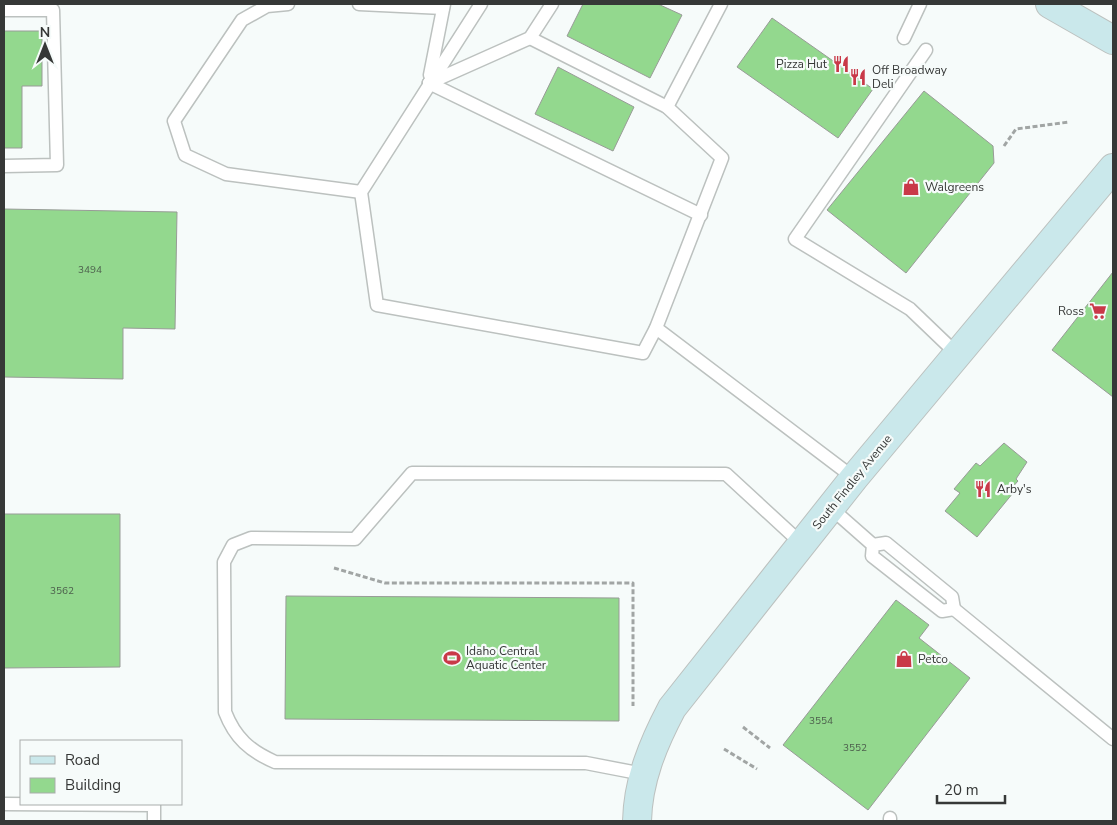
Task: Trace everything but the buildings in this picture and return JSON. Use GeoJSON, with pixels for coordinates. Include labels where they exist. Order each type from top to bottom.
{"type":"FeatureCollection","features":[{"type":"Feature","properties":{"kind":"street"},"geometry":{"type":"LineString","coordinates":[[1050,4],[1113,40]]}},
{"type":"Feature","properties":{"kind":"street","name":"South Findley Avenue"},"geometry":{"type":"LineString","coordinates":[[636,821],[643,774],[657,735],[672,708],[854,478],[1113,168]]}},
{"type":"Feature","properties":{"kind":"lane"},"geometry":{"type":"LineString","coordinates":[[288,4],[267,6],[242,20],[174,121],[185,155],[226,174],[361,192]]}},
{"type":"Feature","properties":{"kind":"lane"},"geometry":{"type":"LineString","coordinates":[[359,4],[444,6],[429,83]]}},
{"type":"Feature","properties":{"kind":"lane"},"geometry":{"type":"LineString","coordinates":[[481,4],[361,192],[377,305],[643,353],[656,328],[722,158],[667,107],[530,38]]}},
{"type":"Feature","properties":{"kind":"lane"},"geometry":{"type":"LineString","coordinates":[[429,83],[530,38],[552,4]]}},
{"type":"Feature","properties":{"kind":"lane"},"geometry":{"type":"LineString","coordinates":[[667,107],[720,4]]}},
{"type":"Feature","properties":{"kind":"lane"},"geometry":{"type":"LineString","coordinates":[[904,38],[920,4]]}},
{"type":"Feature","properties":{"kind":"lane"},"geometry":{"type":"LineString","coordinates":[[4,10],[53,10],[57,165],[4,166]]}},
{"type":"Feature","properties":{"kind":"lane"},"geometry":{"type":"LineString","coordinates":[[926,50],[795,239],[910,309],[958,355]]}},
{"type":"Feature","properties":{"kind":"lane"},"geometry":{"type":"LineString","coordinates":[[429,83],[701,215]]}},
{"type":"Feature","properties":{"kind":"lane"},"geometry":{"type":"LineString","coordinates":[[656,328],[854,478]]}},
{"type":"Feature","properties":{"kind":"lane"},"geometry":{"type":"LineString","coordinates":[[643,774],[586,763],[275,762],[259,755],[243,743],[232,728],[225,712],[224,562],[233,545],[251,538],[355,539],[412,473],[726,474],[802,544]]}},
{"type":"Feature","properties":{"kind":"lane"},"geometry":{"type":"LineString","coordinates":[[831,508],[873,545]]}},
{"type":"Feature","properties":{"kind":"lane"},"geometry":{"type":"LineString","coordinates":[[873,545],[886,543],[952,597],[954,609],[1113,739]]}},
{"type":"Feature","properties":{"kind":"lane"},"geometry":{"type":"LineString","coordinates":[[873,545],[872,556],[942,611],[954,609]]}},
{"type":"Feature","properties":{"kind":"lane"},"geometry":{"type":"LineString","coordinates":[[4,804],[20,804]]}},
{"type":"Feature","properties":{"kind":"lane"},"geometry":{"type":"LineString","coordinates":[[154,805],[154,821]]}},
{"type":"Feature","properties":{"kind":"path"},"geometry":{"type":"LineString","coordinates":[[1004,146],[1016,129],[1069,122]]}},
{"type":"Feature","properties":{"kind":"path"},"geometry":{"type":"LineString","coordinates":[[334,568],[385,583],[633,583],[633,706]]}},
{"type":"Feature","properties":{"kind":"path"},"geometry":{"type":"LineString","coordinates":[[743,727],[770,748]]}},
{"type":"Feature","properties":{"kind":"path"},"geometry":{"type":"LineString","coordinates":[[724,750],[757,769]]}},
{"type":"Feature","properties":{"kind":"place","name":"Pizza Hut"},"geometry":{"type":"Point","coordinates":[841,64]}},
{"type":"Feature","properties":{"kind":"place","name":"Off Broadway Deli"},"geometry":{"type":"Point","coordinates":[858,77]}},
{"type":"Feature","properties":{"kind":"place","name":"Walgreens"},"geometry":{"type":"Point","coordinates":[911,187]}},
{"type":"Feature","properties":{"kind":"place","name":"Ross"},"geometry":{"type":"Point","coordinates":[1098,311]}},
{"type":"Feature","properties":{"kind":"place","name":"Arby's"},"geometry":{"type":"Point","coordinates":[983,489]}},
{"type":"Feature","properties":{"kind":"place","name":"Idaho Central Aquatic Center"},"geometry":{"type":"Point","coordinates":[452,658]}},
{"type":"Feature","properties":{"kind":"place","name":"Petco"},"geometry":{"type":"Point","coordinates":[904,659]}}]}
